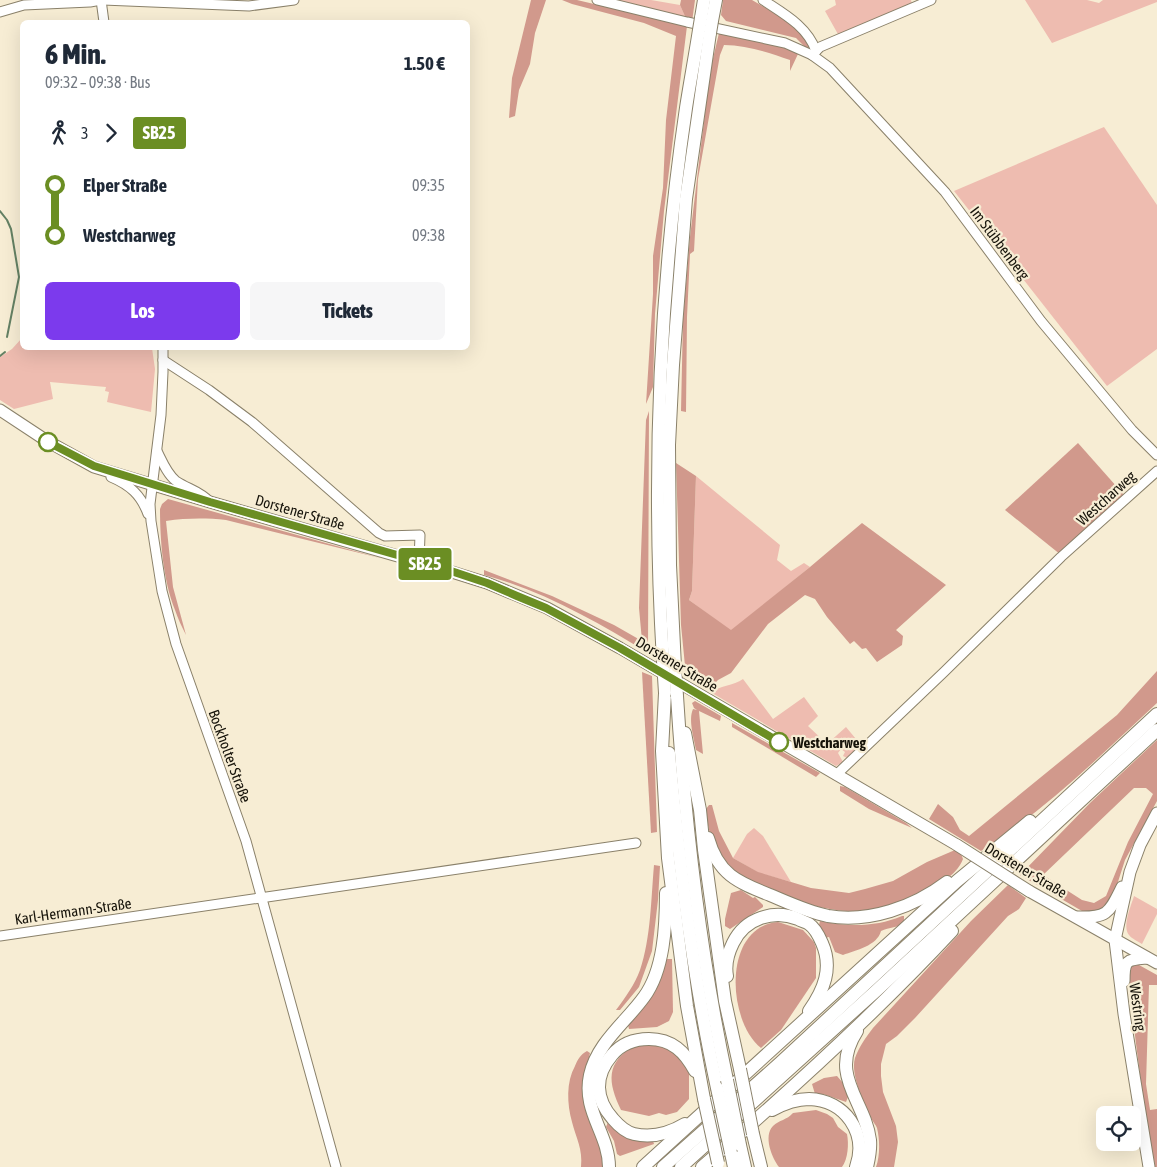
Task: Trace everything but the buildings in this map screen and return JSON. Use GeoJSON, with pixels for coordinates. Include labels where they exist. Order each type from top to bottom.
{"type":"FeatureCollection","features":[{"type":"Feature","properties":{"kind":"highway"},"geometry":{"type":"LineString","coordinates":[[704,0],[705,25]]}},
{"type":"Feature","properties":{"kind":"highway"},"geometry":{"type":"LineString","coordinates":[[716,0],[705,25],[686,107],[675,198],[662,357],[659,459],[659,586],[669,664],[673,795],[693,956],[736,1149],[745,1167]]}},
{"type":"Feature","properties":{"kind":"highway"},"geometry":{"type":"LineString","coordinates":[[671,694],[688,744],[700,810],[716,946],[725,1001],[760,1167]]}},
{"type":"Feature","properties":{"kind":"highway"},"geometry":{"type":"LineString","coordinates":[[671,694],[662,751],[668,858],[682,973],[704,1099],[718,1165]]}},
{"type":"Feature","properties":{"kind":"highway"},"geometry":{"type":"LineString","coordinates":[[663,1167],[780,1063],[1157,714]]}},
{"type":"Feature","properties":{"kind":"highway"},"geometry":{"type":"LineString","coordinates":[[681,1167],[809,1053],[1157,730]]}},
{"type":"Feature","properties":{"kind":"highway"},"geometry":{"type":"LineString","coordinates":[[644,1167],[957,882],[1051,803],[1084,781]]}},
{"type":"Feature","properties":{"kind":"highway"},"geometry":{"type":"LineString","coordinates":[[700,810],[704,817],[712,851],[720,866],[735,879],[798,907],[829,916],[848,918],[891,911],[944,885],[1003,843]]}},
{"type":"Feature","properties":{"kind":"highway"},"geometry":{"type":"LineString","coordinates":[[609,1167],[609,1154],[590,1105],[588,1086],[590,1075],[594,1063],[606,1042],[644,997],[652,984],[662,951],[668,858]]}},
{"type":"Feature","properties":{"kind":"highway"},"geometry":{"type":"LineString","coordinates":[[702,1167],[822,1061],[875,1010],[934,951],[974,908],[996,880]]}},
{"type":"Feature","properties":{"kind":"highway"},"geometry":{"type":"LineString","coordinates":[[736,1053],[726,969],[729,951],[736,936],[744,927],[755,920],[769,915],[790,916],[809,924],[818,935],[827,959],[825,983],[822,991],[796,1030]]}},
{"type":"Feature","properties":{"kind":"highway"},"geometry":{"type":"LineString","coordinates":[[867,1167],[870,1140],[866,1124],[848,1081],[847,1057],[849,1046],[856,1033],[875,1010]]}},
{"type":"Feature","properties":{"kind":"highway"},"geometry":{"type":"LineString","coordinates":[[700,1115],[680,1127],[664,1133],[632,1134],[624,1130],[605,1111],[600,1102],[599,1087],[605,1063],[614,1052],[619,1047],[641,1038],[654,1038],[670,1042],[680,1049],[689,1059],[701,1082]]}},
{"type":"Feature","properties":{"kind":"highway"},"geometry":{"type":"LineString","coordinates":[[758,1116],[779,1106],[799,1100],[810,1099],[831,1104],[851,1120],[856,1131],[860,1157],[856,1167]]}},
{"type":"Feature","properties":{"kind":"highway"},"geometry":{"type":"LineString","coordinates":[[734,1167],[736,1149]]}},
{"type":"Feature","properties":{"kind":"highway"},"geometry":{"type":"LineString","coordinates":[[758,1154],[765,1167]]}},
{"type":"Feature","properties":{"kind":"main road","name":"Dorstener Straße"},"geometry":{"type":"LineString","coordinates":[[0,410],[47,441],[94,466],[152,485],[487,583],[546,608],[620,648],[957,845],[1029,891],[1152,960]]}},
{"type":"Feature","properties":{"kind":"main road"},"geometry":{"type":"LineString","coordinates":[[1075,917],[1094,918],[1104,914],[1114,902],[1157,813]]}},
{"type":"Feature","properties":{"kind":"main road","name":"Westring"},"geometry":{"type":"LineString","coordinates":[[1130,872],[1115,940],[1124,1014],[1149,1167]]}},
{"type":"Feature","properties":{"kind":"main road","name":"Dorstener Straße"},"geometry":{"type":"LineString","coordinates":[[1124,1014],[1124,967],[1132,959],[1152,960]]}},
{"type":"Feature","properties":{"kind":"street"},"geometry":{"type":"LineString","coordinates":[[0,12],[24,5],[102,0],[249,6],[294,0]]}},
{"type":"Feature","properties":{"kind":"street"},"geometry":{"type":"LineString","coordinates":[[102,0],[104,20]]}},
{"type":"Feature","properties":{"kind":"street","name":"Im Stübbenberg"},"geometry":{"type":"LineString","coordinates":[[763,0],[795,21],[808,35],[814,53]]}},
{"type":"Feature","properties":{"kind":"street"},"geometry":{"type":"LineString","coordinates":[[814,53],[820,47],[931,0]]}},
{"type":"Feature","properties":{"kind":"street","name":"Im Stübbenberg"},"geometry":{"type":"LineString","coordinates":[[602,1],[785,43],[814,53],[847,84],[945,192],[1041,321],[1132,430],[1157,455]]}},
{"type":"Feature","properties":{"kind":"street","name":"Bockholter Straße"},"geometry":{"type":"LineString","coordinates":[[162,350],[161,414],[150,504],[162,591],[176,644],[246,842],[336,1167]]}},
{"type":"Feature","properties":{"kind":"street"},"geometry":{"type":"LineString","coordinates":[[163,360],[209,390],[252,422],[379,533],[385,536],[420,535],[418,562]]}},
{"type":"Feature","properties":{"kind":"street"},"geometry":{"type":"LineString","coordinates":[[157,451],[164,466],[175,480],[202,494],[210,502]]}},
{"type":"Feature","properties":{"kind":"street"},"geometry":{"type":"LineString","coordinates":[[94,466],[104,474],[124,482],[136,492],[144,504],[151,522]]}},
{"type":"Feature","properties":{"kind":"street","name":"Westcharweg"},"geometry":{"type":"LineString","coordinates":[[836,774],[944,672],[1061,557],[1157,471]]}},
{"type":"Feature","properties":{"kind":"street","name":"Karl-Hermann-Straße"},"geometry":{"type":"LineString","coordinates":[[0,936],[261,896],[636,843]]}},
{"type":"Feature","properties":{"kind":"shaded area"},"geometry":{"type":"Polygon","coordinates":[[[531,0],[546,0],[535,33],[530,64],[519,90],[515,116],[509,118],[512,78],[531,0]]]}},
{"type":"Feature","properties":{"kind":"shaded area"},"geometry":{"type":"Polygon","coordinates":[[[562,0],[577,0],[687,26],[664,211],[655,314],[653,387],[646,404],[653,294],[653,256],[663,188],[666,120],[676,36],[644,23],[562,0]]]}},
{"type":"Feature","properties":{"kind":"shaded area"},"geometry":{"type":"Polygon","coordinates":[[[607,0],[651,0],[680,5],[687,21],[607,0]]]}},
{"type":"Feature","properties":{"kind":"shaded area"},"geometry":{"type":"Polygon","coordinates":[[[681,0],[695,0],[692,22],[687,21],[680,5],[681,0]]]}},
{"type":"Feature","properties":{"kind":"shaded area"},"geometry":{"type":"Polygon","coordinates":[[[723,0],[752,0],[797,26],[812,43],[809,51],[796,38],[726,21],[721,15],[723,0]]]}},
{"type":"Feature","properties":{"kind":"shaded area"},"geometry":{"type":"Polygon","coordinates":[[[835,0],[911,0],[912,4],[839,36],[825,11],[836,5],[835,0]]]}},
{"type":"Feature","properties":{"kind":"shaded area"},"geometry":{"type":"Polygon","coordinates":[[[1025,0],[1087,0],[1099,3],[1103,0],[1157,0],[1157,2],[1052,43],[1025,0]]]}},
{"type":"Feature","properties":{"kind":"shaded area"},"geometry":{"type":"Polygon","coordinates":[[[719,33],[781,46],[798,54],[790,71],[790,60],[749,48],[724,45],[720,55],[698,179],[694,251],[690,254],[686,412],[681,411],[683,319],[690,237],[710,71],[719,33]]]}},
{"type":"Feature","properties":{"kind":"shaded area"},"geometry":{"type":"Polygon","coordinates":[[[1104,127],[1157,205],[1157,349],[1107,386],[954,191],[1104,127]]]}},
{"type":"Feature","properties":{"kind":"shaded area"},"geometry":{"type":"Polygon","coordinates":[[[20,340],[20,350],[152,350],[155,369],[151,412],[107,402],[109,392],[105,391],[106,387],[50,382],[53,399],[14,409],[0,400],[0,357],[12,349],[20,340]]]}},
{"type":"Feature","properties":{"kind":"shaded area"},"geometry":{"type":"Polygon","coordinates":[[[649,411],[648,653],[569,608],[527,589],[484,575],[484,570],[552,596],[614,625],[642,641],[639,608],[646,420],[649,411]]]}},
{"type":"Feature","properties":{"kind":"shaded area"},"geometry":{"type":"Polygon","coordinates":[[[1078,443],[1125,496],[1061,555],[1005,510],[1078,443]]]}},
{"type":"Feature","properties":{"kind":"shaded area"},"geometry":{"type":"Polygon","coordinates":[[[676,463],[696,476],[692,591],[689,600],[731,630],[862,523],[946,585],[896,630],[903,636],[902,645],[877,662],[866,648],[862,649],[854,641],[850,644],[827,617],[815,599],[805,595],[768,624],[731,673],[718,680],[709,689],[686,676],[681,625],[676,463]]]}},
{"type":"Feature","properties":{"kind":"shaded area"},"geometry":{"type":"Polygon","coordinates":[[[696,476],[780,545],[777,560],[791,571],[804,563],[810,567],[731,631],[689,600],[692,591],[696,476]]]}},
{"type":"Feature","properties":{"kind":"shaded area"},"geometry":{"type":"Polygon","coordinates":[[[168,499],[380,558],[226,520],[181,519],[166,521],[173,587],[186,635],[177,617],[171,598],[163,560],[160,509],[162,504],[168,499]]]}},
{"type":"Feature","properties":{"kind":"shaded area"},"geometry":{"type":"Polygon","coordinates":[[[1157,671],[1157,703],[1050,800],[981,851],[929,819],[938,804],[953,817],[960,830],[969,836],[1117,715],[1157,671]]]}},
{"type":"Feature","properties":{"kind":"shaded area"},"geometry":{"type":"Polygon","coordinates":[[[642,672],[652,676],[657,832],[651,833],[642,672]]]}},
{"type":"Feature","properties":{"kind":"shaded area"},"geometry":{"type":"Polygon","coordinates":[[[743,679],[773,719],[804,697],[818,716],[808,726],[827,744],[846,727],[861,745],[847,758],[843,756],[845,752],[841,749],[838,753],[843,762],[836,766],[712,693],[718,688],[743,679]]]}},
{"type":"Feature","properties":{"kind":"shaded area"},"geometry":{"type":"Polygon","coordinates":[[[695,701],[721,716],[720,721],[699,711],[703,754],[696,750],[692,729],[691,718],[693,709],[697,710],[692,703],[695,701]]]}},
{"type":"Feature","properties":{"kind":"shaded area"},"geometry":{"type":"Polygon","coordinates":[[[732,723],[820,773],[816,777],[732,727],[732,723]]]}},
{"type":"Feature","properties":{"kind":"shaded area"},"geometry":{"type":"Polygon","coordinates":[[[1157,740],[1157,801],[1125,860],[1116,888],[1103,909],[1095,912],[1082,911],[1020,875],[1090,803],[1157,740]],[[1134,788],[1043,875],[1082,900],[1094,903],[1106,896],[1128,842],[1153,794],[1146,788],[1134,788]]]}},
{"type":"Feature","properties":{"kind":"shaded area"},"geometry":{"type":"Polygon","coordinates":[[[840,786],[845,787],[912,828],[869,809],[840,791],[840,786]]]}},
{"type":"Feature","properties":{"kind":"shaded area"},"geometry":{"type":"Polygon","coordinates":[[[709,805],[712,805],[719,831],[733,858],[758,872],[811,888],[849,893],[893,881],[927,862],[955,850],[961,854],[963,859],[956,871],[946,879],[888,906],[861,911],[832,909],[789,897],[743,877],[731,869],[722,859],[712,839],[706,809],[709,805]]]}},
{"type":"Feature","properties":{"kind":"shaded area"},"geometry":{"type":"Polygon","coordinates":[[[754,828],[763,836],[791,882],[759,873],[733,858],[747,834],[754,828]]]}},
{"type":"Feature","properties":{"kind":"shaded area"},"geometry":{"type":"Polygon","coordinates":[[[654,865],[660,866],[652,951],[639,987],[620,1010],[616,1010],[635,980],[644,958],[650,918],[654,865]]]}},
{"type":"Feature","properties":{"kind":"shaded area"},"geometry":{"type":"Polygon","coordinates":[[[1008,885],[1026,898],[1019,909],[1008,916],[915,1018],[886,1044],[881,1064],[881,1076],[883,1092],[896,1126],[898,1142],[894,1167],[876,1167],[879,1153],[877,1127],[865,1105],[856,1080],[854,1072],[855,1058],[873,1028],[971,921],[1008,885]]]}},
{"type":"Feature","properties":{"kind":"shaded area"},"geometry":{"type":"Polygon","coordinates":[[[741,890],[753,898],[755,897],[763,907],[730,929],[725,926],[725,919],[731,893],[741,890]]]}},
{"type":"Feature","properties":{"kind":"shaded area"},"geometry":{"type":"Polygon","coordinates":[[[1134,896],[1157,909],[1157,914],[1142,944],[1130,936],[1126,927],[1134,896]]]}},
{"type":"Feature","properties":{"kind":"shaded area"},"geometry":{"type":"Polygon","coordinates":[[[904,916],[904,922],[902,924],[881,931],[871,944],[843,955],[835,952],[829,937],[825,938],[818,929],[820,921],[862,925],[892,920],[904,916]]]}},
{"type":"Feature","properties":{"kind":"shaded area"},"geometry":{"type":"Polygon","coordinates":[[[778,922],[803,930],[814,942],[816,948],[816,978],[781,1030],[761,1048],[750,1035],[741,1018],[737,998],[736,977],[739,957],[747,940],[760,928],[778,922]]]}},
{"type":"Feature","properties":{"kind":"shaded area"},"geometry":{"type":"Polygon","coordinates":[[[667,959],[672,959],[673,1012],[669,1021],[657,1027],[629,1029],[628,1025],[667,959]]]}},
{"type":"Feature","properties":{"kind":"shaded area"},"geometry":{"type":"Polygon","coordinates":[[[1135,965],[1139,965],[1157,975],[1157,985],[1149,985],[1146,1084],[1150,1110],[1157,1109],[1157,1167],[1155,1167],[1146,1121],[1130,997],[1129,971],[1135,965]]]}},
{"type":"Feature","properties":{"kind":"shaded area"},"geometry":{"type":"Polygon","coordinates":[[[635,1045],[663,1046],[682,1056],[689,1068],[689,1099],[677,1112],[666,1115],[659,1113],[649,1116],[621,1110],[613,1091],[612,1074],[618,1059],[635,1045]]]}},
{"type":"Feature","properties":{"kind":"shaded area"},"geometry":{"type":"Polygon","coordinates":[[[587,1051],[590,1053],[588,1062],[599,1136],[606,1167],[581,1167],[580,1149],[569,1108],[568,1093],[572,1072],[580,1057],[587,1051]]]}},
{"type":"Feature","properties":{"kind":"shaded area"},"geometry":{"type":"Polygon","coordinates":[[[837,1076],[843,1083],[848,1097],[846,1102],[823,1094],[815,1094],[812,1084],[824,1078],[837,1076]]]}},
{"type":"Feature","properties":{"kind":"shaded area"},"geometry":{"type":"Polygon","coordinates":[[[816,1110],[833,1118],[838,1127],[847,1134],[848,1151],[842,1167],[779,1167],[770,1147],[770,1130],[775,1124],[793,1113],[816,1110]]]}},
{"type":"Feature","properties":{"kind":"shaded area"},"geometry":{"type":"Polygon","coordinates":[[[608,1122],[634,1140],[653,1141],[654,1144],[620,1156],[617,1154],[614,1141],[606,1127],[608,1122]]]}},
{"type":"Feature","properties":{"kind":"waterway"},"geometry":{"type":"LineString","coordinates":[[0,211],[11,229],[19,277],[7,337]]}},
{"type":"Feature","properties":{"kind":"waterway"},"geometry":{"type":"LineString","coordinates":[[0,356],[5,352]]}},
{"type":"Feature","properties":{"kind":"bus line","name":"SB25"},"geometry":{"type":"LineString","coordinates":[[48,442],[94,466],[139,481],[436,566],[487,583],[546,608],[620,648],[779,742]]}},
{"type":"Feature","properties":{"kind":"place","name":"Westcharweg"},"geometry":{"type":"Point","coordinates":[779,742]}}]}
